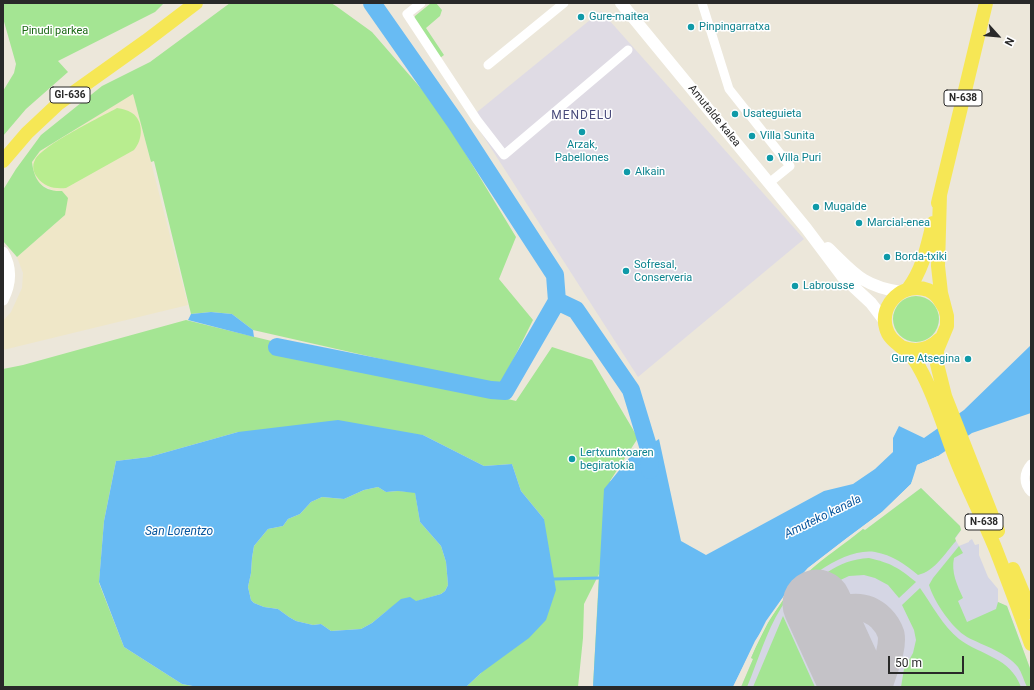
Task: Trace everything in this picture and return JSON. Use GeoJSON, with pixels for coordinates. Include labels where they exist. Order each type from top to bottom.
{"type":"FeatureCollection","features":[{"type":"Feature","properties":{"kind":"main road"},"geometry":{"type":"LineString","coordinates":[[146,41],[184,3]]}},
{"type":"Feature","properties":{"kind":"main road","name":"GI-636"},"geometry":{"type":"LineString","coordinates":[[3,161],[27,133],[59,103],[146,41],[196,3]]}},
{"type":"Feature","properties":{"kind":"main road","name":"Amutalde kalea"},"geometry":{"type":"LineString","coordinates":[[621,3],[806,228],[842,276],[871,303],[884,320]]}},
{"type":"Feature","properties":{"kind":"main road","name":"N-638"},"geometry":{"type":"LineString","coordinates":[[986,3],[922,266],[915,280],[904,291],[896,296],[887,307],[884,320],[889,336],[900,347],[908,352],[940,398],[1031,644]]}},
{"type":"Feature","properties":{"kind":"main road","name":"N-638"},"geometry":{"type":"LineString","coordinates":[[940,194],[938,266],[939,280],[947,316],[946,326],[937,350],[940,398]]}},
{"type":"Feature","properties":{"kind":"main road","name":"Amutalde kalea"},"geometry":{"type":"LineString","coordinates":[[806,228],[863,280],[880,288],[904,291]]}},
{"type":"Feature","properties":{"kind":"main road"},"geometry":{"type":"LineString","coordinates":[[904,291],[916,288],[928,290],[940,299],[944,307]]}},
{"type":"Feature","properties":{"kind":"main road"},"geometry":{"type":"LineString","coordinates":[[900,347],[921,350],[930,347],[940,339]]}},
{"type":"Feature","properties":{"kind":"main road","name":"N-638"},"geometry":{"type":"LineString","coordinates":[[962,459],[1031,612]]}},
{"type":"Feature","properties":{"kind":"street"},"geometry":{"type":"LineString","coordinates":[[421,3],[407,14],[477,120],[504,155],[628,50]]}},
{"type":"Feature","properties":{"kind":"street"},"geometry":{"type":"LineString","coordinates":[[488,65],[564,3]]}},
{"type":"Feature","properties":{"kind":"street"},"geometry":{"type":"LineString","coordinates":[[702,3],[729,89],[790,166],[769,183]]}},
{"type":"Feature","properties":{"kind":"street"},"geometry":{"type":"LineString","coordinates":[[3,252],[9,264],[6,272],[10,283],[3,300]]}},
{"type":"Feature","properties":{"kind":"street"},"geometry":{"type":"LineString","coordinates":[[1031,464],[1025,475],[1028,489],[1031,492]]}},
{"type":"Feature","properties":{"kind":"shaded area"},"geometry":{"type":"Polygon","coordinates":[[[601,11],[804,239],[638,377],[471,117],[601,11]]]}},
{"type":"Feature","properties":{"kind":"shaded area"},"geometry":{"type":"Polygon","coordinates":[[[133,93],[188,305],[3,350],[3,321],[11,312],[22,288],[23,273],[17,257],[65,215],[62,191],[54,191],[39,183],[33,173],[32,162],[40,151],[133,93]]]}},
{"type":"Feature","properties":{"kind":"shaded area"},"geometry":{"type":"Polygon","coordinates":[[[921,488],[960,526],[961,530],[955,539],[959,546],[969,542],[972,539],[975,545],[979,544],[979,555],[988,577],[998,589],[998,602],[1007,606],[1031,671],[1031,687],[741,687],[753,659],[751,658],[758,641],[772,615],[807,573],[863,529],[865,530],[921,488]]]}},
{"type":"Feature","properties":{"kind":"green space","name":"Pinudi parkea"},"geometry":{"type":"Polygon","coordinates":[[[3,3],[164,3],[155,12],[58,61],[68,72],[26,109],[3,136],[3,91],[14,73],[16,64],[3,18],[3,3]]]}},
{"type":"Feature","properties":{"kind":"green space"},"geometry":{"type":"Polygon","coordinates":[[[230,3],[331,3],[372,32],[438,108],[516,237],[499,279],[533,320],[500,386],[253,330],[232,314],[211,312],[191,314],[154,161],[151,162],[133,94],[40,151],[32,162],[35,174],[40,184],[44,187],[55,191],[62,191],[68,198],[65,215],[17,257],[3,241],[3,190],[16,169],[41,135],[102,86],[150,62],[230,3]]]}},
{"type":"Feature","properties":{"kind":"green space"},"geometry":{"type":"Polygon","coordinates":[[[431,3],[436,3],[442,10],[440,16],[426,28],[444,55],[440,58],[414,18],[431,3]]]}},
{"type":"Feature","properties":{"kind":"green space"},"geometry":{"type":"Polygon","coordinates":[[[117,108],[132,113],[139,121],[141,131],[139,141],[134,150],[66,188],[50,187],[37,177],[33,166],[35,160],[40,154],[60,139],[117,108]]]}},
{"type":"Feature","properties":{"kind":"green space"},"geometry":{"type":"Polygon","coordinates":[[[916,296],[929,300],[935,306],[939,319],[935,332],[929,338],[916,342],[903,338],[897,332],[893,319],[897,306],[903,300],[916,296]]]}},
{"type":"Feature","properties":{"kind":"green space"},"geometry":{"type":"Polygon","coordinates":[[[186,320],[516,401],[552,347],[592,360],[638,438],[610,481],[638,509],[593,687],[599,574],[584,604],[583,638],[578,687],[466,687],[481,673],[544,519],[521,491],[512,464],[484,466],[423,435],[238,432],[149,457],[116,461],[104,521],[99,583],[124,647],[182,684],[198,687],[3,687],[3,369],[23,365],[186,320]]]}},
{"type":"Feature","properties":{"kind":"green space"},"geometry":{"type":"Polygon","coordinates":[[[378,487],[386,492],[415,492],[420,522],[441,546],[446,562],[448,585],[445,591],[441,594],[388,610],[372,623],[361,629],[331,631],[321,624],[313,625],[296,621],[278,609],[264,607],[254,603],[251,600],[248,587],[254,546],[268,529],[283,526],[288,519],[300,514],[311,502],[322,497],[344,499],[364,490],[378,487]]]}},
{"type":"Feature","properties":{"kind":"green space"},"geometry":{"type":"Polygon","coordinates":[[[921,488],[960,526],[961,530],[955,538],[956,541],[935,566],[918,575],[887,555],[875,552],[863,552],[849,555],[822,569],[798,588],[781,608],[767,637],[747,687],[741,687],[753,659],[751,658],[762,634],[774,612],[798,582],[827,556],[863,529],[865,530],[921,488]]]}},
{"type":"Feature","properties":{"kind":"green space"},"geometry":{"type":"Polygon","coordinates":[[[959,546],[963,553],[954,558],[953,568],[963,598],[958,601],[967,622],[996,609],[998,602],[1007,606],[1031,671],[1031,687],[1027,687],[1018,667],[1007,657],[961,633],[944,614],[931,592],[929,585],[933,578],[959,546]]]}},
{"type":"Feature","properties":{"kind":"green space"},"geometry":{"type":"Polygon","coordinates":[[[869,558],[894,567],[905,573],[916,582],[899,598],[888,585],[875,578],[864,575],[849,576],[795,601],[820,578],[837,566],[857,559],[869,558]]]}},
{"type":"Feature","properties":{"kind":"green space"},"geometry":{"type":"Polygon","coordinates":[[[920,588],[953,634],[968,645],[1003,663],[1016,677],[1021,687],[901,687],[904,669],[913,653],[916,640],[914,630],[902,605],[920,588]]]}},
{"type":"Feature","properties":{"kind":"green space"},"geometry":{"type":"Polygon","coordinates":[[[783,616],[815,687],[753,687],[783,616]]]}},
{"type":"Feature","properties":{"kind":"water"},"geometry":{"type":"Polygon","coordinates":[[[211,312],[232,314],[253,330],[254,337],[188,320],[191,314],[211,312]]]}},
{"type":"Feature","properties":{"kind":"water","name":"Amuteko kanala"},"geometry":{"type":"Polygon","coordinates":[[[1031,345],[1031,413],[972,433],[938,456],[917,465],[911,484],[882,512],[808,568],[788,590],[755,641],[733,687],[593,687],[604,489],[634,452],[659,439],[681,541],[706,555],[824,491],[853,484],[875,469],[893,452],[893,438],[899,426],[924,438],[964,410],[1031,345]]]}},
{"type":"Feature","properties":{"kind":"water","name":"San Lorentzo"},"geometry":{"type":"Polygon","coordinates":[[[338,420],[423,435],[484,466],[512,464],[521,491],[544,519],[556,590],[546,620],[529,638],[481,673],[466,687],[198,687],[182,684],[124,647],[99,582],[104,521],[116,461],[149,457],[238,432],[338,420]],[[378,487],[364,490],[344,499],[322,497],[311,502],[300,514],[288,519],[283,526],[268,529],[254,546],[248,587],[251,600],[254,603],[264,607],[278,609],[296,621],[313,625],[321,624],[331,631],[361,629],[372,623],[401,599],[410,597],[416,601],[441,594],[445,591],[448,585],[446,562],[441,546],[420,522],[415,493],[398,491],[386,492],[378,487]]]}},
{"type":"Feature","properties":{"kind":"pier"},"geometry":{"type":"Polygon","coordinates":[[[938,456],[939,458],[919,466],[917,476],[912,486],[883,514],[810,569],[789,591],[768,622],[736,687],[733,687],[766,621],[788,590],[808,568],[882,512],[911,484],[917,465],[938,456]]]}},
{"type":"Feature","properties":{"kind":"waterway"},"geometry":{"type":"LineString","coordinates":[[372,3],[456,123],[555,275],[557,301],[576,310],[631,390],[648,446],[650,470]]}},
{"type":"Feature","properties":{"kind":"waterway"},"geometry":{"type":"LineString","coordinates":[[277,347],[491,390],[505,391],[557,301]]}},
{"type":"Feature","properties":{"kind":"waterway"},"geometry":{"type":"LineString","coordinates":[[554,579],[599,578]]}},
{"type":"Feature","properties":{"kind":"taxiway"},"geometry":{"type":"LineString","coordinates":[[826,624],[831,617],[838,612],[845,609],[860,608],[867,609],[874,613],[887,625],[892,640],[890,654],[879,687]]}},
{"type":"Feature","properties":{"kind":"runway"},"geometry":{"type":"LineString","coordinates":[[817,604],[855,687]]}},
{"type":"Feature","properties":{"kind":"place","name":"Gure-maitea"},"geometry":{"type":"Point","coordinates":[581,17]}},
{"type":"Feature","properties":{"kind":"place","name":"Pinpingarratxa"},"geometry":{"type":"Point","coordinates":[691,27]}},
{"type":"Feature","properties":{"kind":"place","name":"Usateguieta"},"geometry":{"type":"Point","coordinates":[735,114]}},
{"type":"Feature","properties":{"kind":"place","name":"Arzak, Pabellones"},"geometry":{"type":"Point","coordinates":[582,132]}},
{"type":"Feature","properties":{"kind":"place","name":"Villa Sunita"},"geometry":{"type":"Point","coordinates":[752,136]}},
{"type":"Feature","properties":{"kind":"place","name":"Villa Puri"},"geometry":{"type":"Point","coordinates":[770,158]}},
{"type":"Feature","properties":{"kind":"place","name":"Alkain"},"geometry":{"type":"Point","coordinates":[627,172]}},
{"type":"Feature","properties":{"kind":"place","name":"Mugalde"},"geometry":{"type":"Point","coordinates":[816,207]}},
{"type":"Feature","properties":{"kind":"place","name":"Marcial-enea"},"geometry":{"type":"Point","coordinates":[859,223]}},
{"type":"Feature","properties":{"kind":"place","name":"Borda-txiki"},"geometry":{"type":"Point","coordinates":[887,257]}},
{"type":"Feature","properties":{"kind":"place","name":"Sofresal, Conserveria"},"geometry":{"type":"Point","coordinates":[626,271]}},
{"type":"Feature","properties":{"kind":"place","name":"Labrousse"},"geometry":{"type":"Point","coordinates":[795,286]}},
{"type":"Feature","properties":{"kind":"place","name":"Gure Atsegina"},"geometry":{"type":"Point","coordinates":[968,359]}},
{"type":"Feature","properties":{"kind":"place","name":"Lertxuntxoaren begiratokia"},"geometry":{"type":"Point","coordinates":[572,459]}},
{"type":"Feature","properties":{"kind":"district","name":"MENDELU"},"geometry":{"type":"Point","coordinates":[582,116]}}]}
